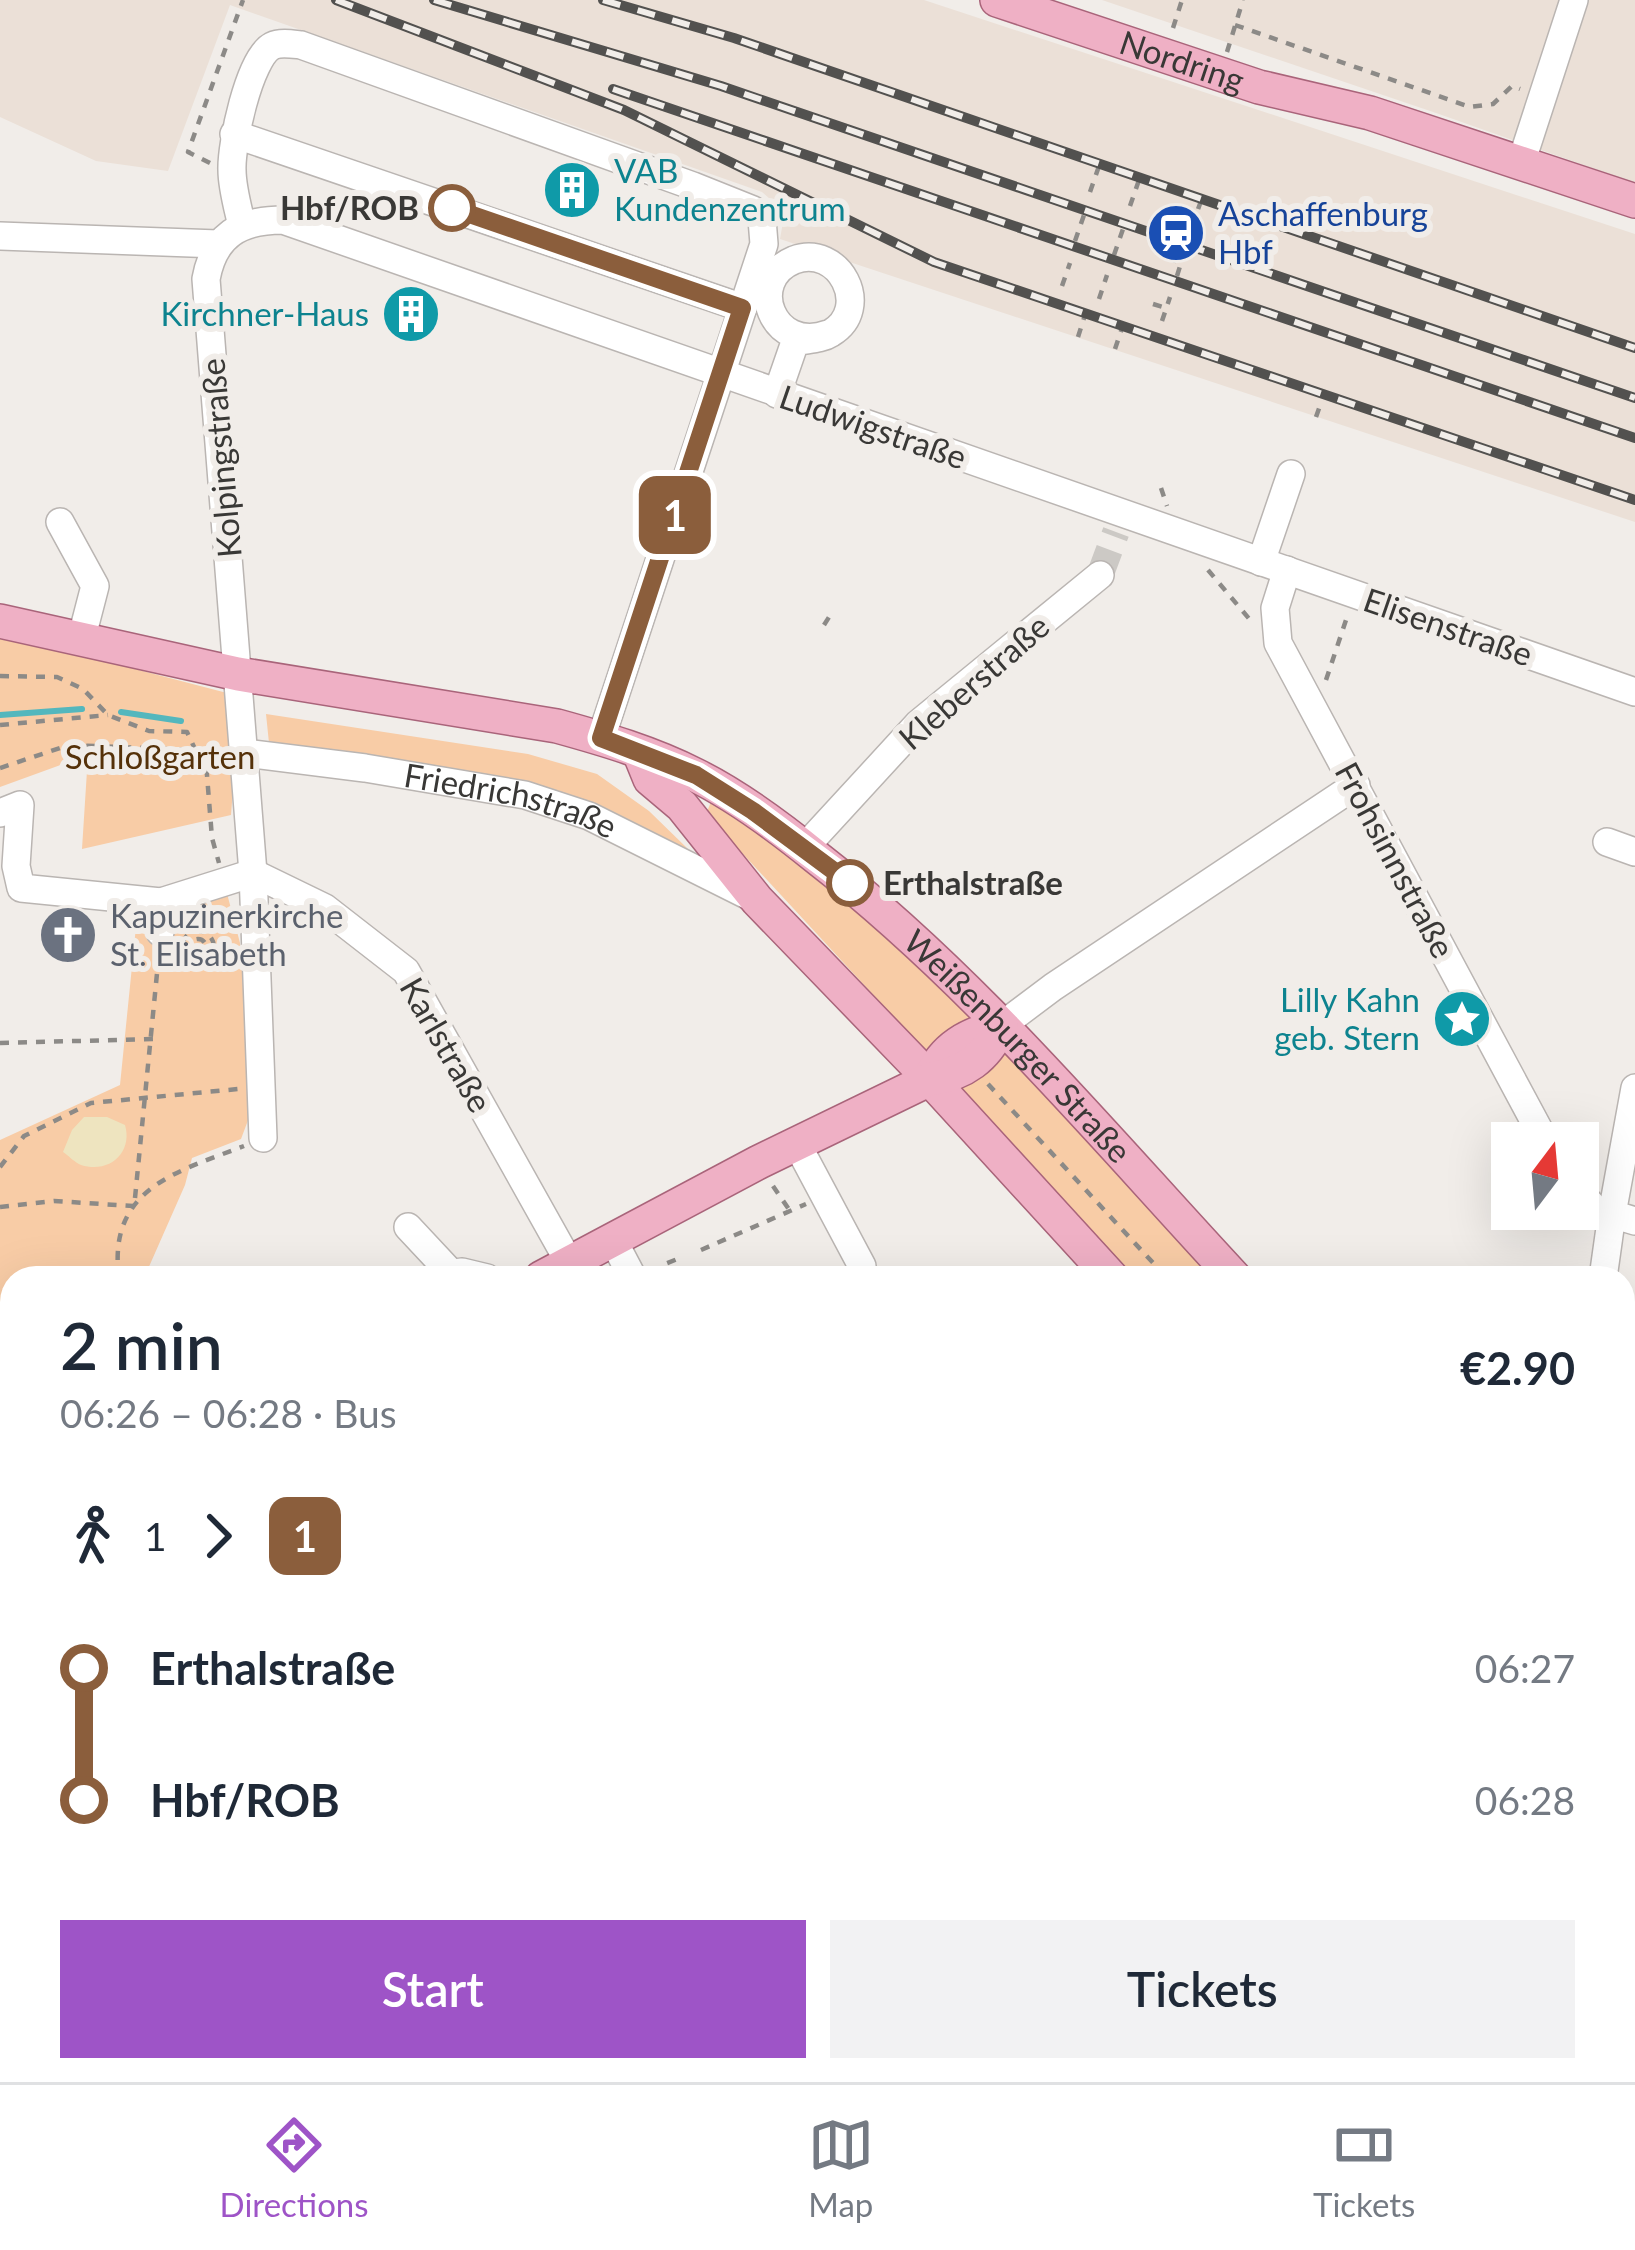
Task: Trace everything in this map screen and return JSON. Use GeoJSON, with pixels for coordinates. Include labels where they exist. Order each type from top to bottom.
{"type":"FeatureCollection","features":[{"type":"Feature","properties":{"kind":"main road","name":"Nordring"},"geometry":{"type":"LineString","coordinates":[[997,0],[1259,86],[1370,113],[1635,201]]}},
{"type":"Feature","properties":{"kind":"main road","name":"Nordring"},"geometry":{"type":"LineString","coordinates":[[1069,0],[1178,9],[1274,69],[1370,113]]}},
{"type":"Feature","properties":{"kind":"main road","name":"Weißenburger Straße"},"geometry":{"type":"LineString","coordinates":[[0,621],[238,674],[557,726],[696,775],[805,848],[892,919],[1001,1026],[1224,1266]]}},
{"type":"Feature","properties":{"kind":"main road","name":"Friedrichstraße"},"geometry":{"type":"LineString","coordinates":[[639,752],[650,779],[682,806],[757,900],[930,1079],[1093,1266]]}},
{"type":"Feature","properties":{"kind":"main road"},"geometry":{"type":"LineString","coordinates":[[563,1266],[930,1079],[938,1059],[971,1033],[1001,1026]]}},
{"type":"Feature","properties":{"kind":"street"},"geometry":{"type":"LineString","coordinates":[[1521,163],[1574,0]]}},
{"type":"Feature","properties":{"kind":"street"},"geometry":{"type":"LineString","coordinates":[[0,236],[218,244],[242,226],[231,173],[234,134],[261,57],[272,46],[301,45],[753,210],[765,231],[601,738]]}},
{"type":"Feature","properties":{"kind":"street"},"geometry":{"type":"LineString","coordinates":[[234,134],[742,308]]}},
{"type":"Feature","properties":{"kind":"street","name":"Ludwigstraße"},"geometry":{"type":"LineString","coordinates":[[242,226],[283,220],[777,394],[1120,523],[1274,566]]}},
{"type":"Feature","properties":{"kind":"street","name":"Kolpingstraße"},"geometry":{"type":"LineString","coordinates":[[218,244],[206,279],[238,674]]}},
{"type":"Feature","properties":{"kind":"street"},"geometry":{"type":"LineString","coordinates":[[777,394],[795,342],[829,334],[837,324]]}},
{"type":"Feature","properties":{"kind":"street"},"geometry":{"type":"LineString","coordinates":[[1278,643],[1274,566],[1291,474]]}},
{"type":"Feature","properties":{"kind":"street"},"geometry":{"type":"LineString","coordinates":[[60,522],[94,586],[81,640]]}},
{"type":"Feature","properties":{"kind":"street","name":"Elisenstraße"},"geometry":{"type":"LineString","coordinates":[[1274,566],[1634,687]]}},
{"type":"Feature","properties":{"kind":"street","name":"Kleberstraße"},"geometry":{"type":"LineString","coordinates":[[805,848],[919,723],[1100,575]]}},
{"type":"Feature","properties":{"kind":"street","name":"Frohsinnstraße"},"geometry":{"type":"LineString","coordinates":[[1278,643],[1535,1122]]}},
{"type":"Feature","properties":{"kind":"street"},"geometry":{"type":"LineString","coordinates":[[238,674],[253,873],[262,1138]]}},
{"type":"Feature","properties":{"kind":"street","name":"Friedrichstraße"},"geometry":{"type":"LineString","coordinates":[[244,753],[525,795],[589,815],[757,900]]}},
{"type":"Feature","properties":{"kind":"street"},"geometry":{"type":"LineString","coordinates":[[1001,1026],[1356,785]]}},
{"type":"Feature","properties":{"kind":"street"},"geometry":{"type":"LineString","coordinates":[[0,813],[20,805],[17,875],[25,890],[160,902],[253,873]]}},
{"type":"Feature","properties":{"kind":"street"},"geometry":{"type":"LineString","coordinates":[[1607,842],[1635,852]]}},
{"type":"Feature","properties":{"kind":"street","name":"Karlstraße"},"geometry":{"type":"LineString","coordinates":[[253,873],[325,908],[406,970],[553,1266]]}},
{"type":"Feature","properties":{"kind":"street"},"geometry":{"type":"LineString","coordinates":[[160,902],[178,942]]}},
{"type":"Feature","properties":{"kind":"street"},"geometry":{"type":"LineString","coordinates":[[1608,1266],[1624,1217],[1635,1088]]}},
{"type":"Feature","properties":{"kind":"street"},"geometry":{"type":"LineString","coordinates":[[797,1144],[862,1266]]}},
{"type":"Feature","properties":{"kind":"street"},"geometry":{"type":"LineString","coordinates":[[408,1227],[436,1266]]}},
{"type":"Feature","properties":{"kind":"street"},"geometry":{"type":"LineString","coordinates":[[613,1240],[627,1266]]}},
{"type":"Feature","properties":{"kind":"path"},"geometry":{"type":"LineString","coordinates":[[188,152],[243,0]]}},
{"type":"Feature","properties":{"kind":"path"},"geometry":{"type":"LineString","coordinates":[[1243,0],[1231,39],[1470,106],[1493,104],[1512,86],[1542,96]]}},
{"type":"Feature","properties":{"kind":"path"},"geometry":{"type":"LineString","coordinates":[[1090,192],[1099,166]]}},
{"type":"Feature","properties":{"kind":"path"},"geometry":{"type":"LineString","coordinates":[[1094,179],[1106,182]]}},
{"type":"Feature","properties":{"kind":"path"},"geometry":{"type":"LineString","coordinates":[[1130,206],[1139,180]]}},
{"type":"Feature","properties":{"kind":"path"},"geometry":{"type":"LineString","coordinates":[[1192,226],[1201,201]]}},
{"type":"Feature","properties":{"kind":"path"},"geometry":{"type":"LineString","coordinates":[[1184,209],[1197,213]]}},
{"type":"Feature","properties":{"kind":"path"},"geometry":{"type":"LineString","coordinates":[[1075,241],[1084,215]]}},
{"type":"Feature","properties":{"kind":"path"},"geometry":{"type":"LineString","coordinates":[[1079,228],[1089,232]]}},
{"type":"Feature","properties":{"kind":"path"},"geometry":{"type":"LineString","coordinates":[[1114,255],[1124,229]]}},
{"type":"Feature","properties":{"kind":"path"},"geometry":{"type":"LineString","coordinates":[[1177,276],[1185,250]]}},
{"type":"Feature","properties":{"kind":"path"},"geometry":{"type":"LineString","coordinates":[[1168,258],[1181,263]]}},
{"type":"Feature","properties":{"kind":"path"},"geometry":{"type":"LineString","coordinates":[[1062,286],[1070,276],[1070,263]]}},
{"type":"Feature","properties":{"kind":"path"},"geometry":{"type":"LineString","coordinates":[[1100,299],[1107,275]]}},
{"type":"Feature","properties":{"kind":"path"},"geometry":{"type":"LineString","coordinates":[[1162,321],[1170,297]]}},
{"type":"Feature","properties":{"kind":"path"},"geometry":{"type":"LineString","coordinates":[[1153,304],[1166,308]]}},
{"type":"Feature","properties":{"kind":"path"},"geometry":{"type":"LineString","coordinates":[[1078,337],[1085,315]]}},
{"type":"Feature","properties":{"kind":"path"},"geometry":{"type":"LineString","coordinates":[[1115,349],[1122,328]]}},
{"type":"Feature","properties":{"kind":"path"},"geometry":{"type":"LineString","coordinates":[[1316,417],[1322,400]]}},
{"type":"Feature","properties":{"kind":"path"},"geometry":{"type":"LineString","coordinates":[[1204,565],[1243,614],[1278,643]]}},
{"type":"Feature","properties":{"kind":"path"},"geometry":{"type":"LineString","coordinates":[[1316,711],[1356,595]]}},
{"type":"Feature","properties":{"kind":"path"},"geometry":{"type":"LineString","coordinates":[[824,625],[831,614]]}},
{"type":"Feature","properties":{"kind":"path"},"geometry":{"type":"LineString","coordinates":[[0,676],[56,677],[83,688],[109,716]]}},
{"type":"Feature","properties":{"kind":"path"},"geometry":{"type":"LineString","coordinates":[[0,725],[109,716],[149,731],[187,732],[196,750]]}},
{"type":"Feature","properties":{"kind":"path"},"geometry":{"type":"LineString","coordinates":[[0,768],[69,745],[244,753]]}},
{"type":"Feature","properties":{"kind":"path"},"geometry":{"type":"LineString","coordinates":[[205,750],[212,838],[224,882]]}},
{"type":"Feature","properties":{"kind":"path"},"geometry":{"type":"LineString","coordinates":[[117,1266],[134,1202],[153,1039],[178,942],[183,937],[213,938],[212,956],[189,961],[178,942]]}},
{"type":"Feature","properties":{"kind":"path"},"geometry":{"type":"LineString","coordinates":[[0,1043],[153,1039]]}},
{"type":"Feature","properties":{"kind":"path"},"geometry":{"type":"LineString","coordinates":[[986,1082],[1156,1266]]}},
{"type":"Feature","properties":{"kind":"path"},"geometry":{"type":"LineString","coordinates":[[0,1167],[24,1136],[91,1103],[261,1086]]}},
{"type":"Feature","properties":{"kind":"path"},"geometry":{"type":"LineString","coordinates":[[0,1207],[134,1202],[177,1172],[262,1138]]}},
{"type":"Feature","properties":{"kind":"path"},"geometry":{"type":"LineString","coordinates":[[701,1250],[819,1198]]}},
{"type":"Feature","properties":{"kind":"path"},"geometry":{"type":"LineString","coordinates":[[666,1266],[680,1258]]}},
{"type":"Feature","properties":{"kind":"shaded area"},"geometry":{"type":"Polygon","coordinates":[[[0,0],[924,0],[1635,234],[1635,522],[780,239],[783,222],[778,206],[762,192],[230,5],[168,171],[96,161],[0,117],[0,0]]]}},
{"type":"Feature","properties":{"kind":"shaded area"},"geometry":{"type":"Polygon","coordinates":[[[1102,0],[1635,0],[1635,183],[1439,114],[1102,0]]]}},
{"type":"Feature","properties":{"kind":"green space","name":"Schloßgarten"},"geometry":{"type":"Polygon","coordinates":[[[0,639],[227,693],[235,763],[231,815],[82,849],[88,755],[0,787],[0,639]]]}},
{"type":"Feature","properties":{"kind":"green space"},"geometry":{"type":"Polygon","coordinates":[[[266,714],[528,754],[597,774],[649,811],[688,849],[589,804],[269,743],[266,714]]]}},
{"type":"Feature","properties":{"kind":"green space"},"geometry":{"type":"Polygon","coordinates":[[[713,797],[829,886],[960,1004],[1208,1266],[1124,1266],[706,814],[713,797]]]}},
{"type":"Feature","properties":{"kind":"green space"},"geometry":{"type":"Polygon","coordinates":[[[224,882],[240,943],[253,1107],[241,1139],[192,1158],[149,1266],[0,1266],[0,1140],[120,1085],[138,907],[224,882]]]}},
{"type":"Feature","properties":{"kind":"sand"},"geometry":{"type":"Polygon","coordinates":[[[84,1117],[107,1117],[125,1125],[126,1144],[110,1163],[81,1165],[63,1152],[72,1130],[84,1117]]]}},
{"type":"Feature","properties":{"kind":"waterway"},"geometry":{"type":"LineString","coordinates":[[0,715],[82,709]]}},
{"type":"Feature","properties":{"kind":"waterway"},"geometry":{"type":"LineString","coordinates":[[121,712],[181,721]]}},
{"type":"Feature","properties":{"kind":"tunnel"},"geometry":{"type":"LineString","coordinates":[[1100,575],[1116,532]]}},
{"type":"Feature","properties":{"kind":"railway"},"geometry":{"type":"LineString","coordinates":[[336,0],[624,110],[934,262],[1635,500]]}},
{"type":"Feature","properties":{"kind":"railway"},"geometry":{"type":"LineString","coordinates":[[434,0],[721,86],[1635,398]]}},
{"type":"Feature","properties":{"kind":"railway"},"geometry":{"type":"LineString","coordinates":[[603,0],[734,38],[1635,348]]}},
{"type":"Feature","properties":{"kind":"railway"},"geometry":{"type":"LineString","coordinates":[[613,89],[1635,438]]}},
{"type":"Feature","properties":{"kind":"bus line","name":"1"},"geometry":{"type":"LineString","coordinates":[[452,208],[742,308],[601,738],[696,775],[850,883]]}},
{"type":"Feature","properties":{"kind":"place","name":"VAB Kundenzentrum"},"geometry":{"type":"Point","coordinates":[572,190]}},
{"type":"Feature","properties":{"kind":"place","name":"Hbf/ROB"},"geometry":{"type":"Point","coordinates":[452,208]}},
{"type":"Feature","properties":{"kind":"place","name":"Aschaffenburg Hbf"},"geometry":{"type":"Point","coordinates":[1176,233]}},
{"type":"Feature","properties":{"kind":"place","name":"Kirchner-Haus"},"geometry":{"type":"Point","coordinates":[411,314]}},
{"type":"Feature","properties":{"kind":"place","name":"Erthalstraße"},"geometry":{"type":"Point","coordinates":[850,883]}},
{"type":"Feature","properties":{"kind":"place","name":"Kapuzinerkirche St. Elisabeth"},"geometry":{"type":"Point","coordinates":[68,935]}},
{"type":"Feature","properties":{"kind":"place","name":"Lilly Kahn geb. Stern"},"geometry":{"type":"Point","coordinates":[1462,1019]}}]}
